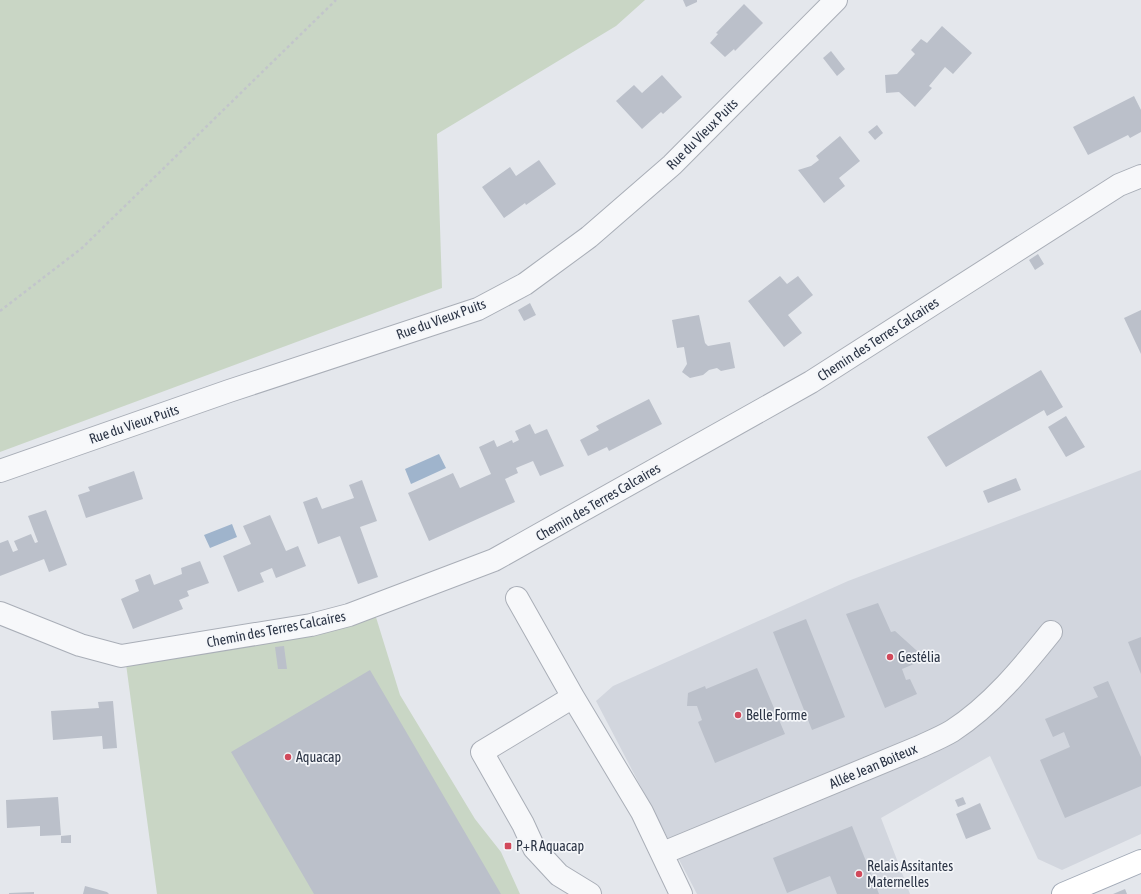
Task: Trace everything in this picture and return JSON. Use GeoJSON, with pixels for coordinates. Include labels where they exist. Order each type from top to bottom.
{"type":"FeatureCollection","features":[{"type":"Feature","properties":{"kind":"main road"},"geometry":{"type":"LineString","coordinates":[[1063,894],[1140,865]]}},
{"type":"Feature","properties":{"kind":"street","name":"Rue du Vieux Puits"},"geometry":{"type":"LineString","coordinates":[[0,470],[478,308],[525,284],[589,237],[672,165],[836,0]]}},
{"type":"Feature","properties":{"kind":"street","name":"Chemin des Terres Calcaires"},"geometry":{"type":"LineString","coordinates":[[0,613],[80,645],[121,656],[311,625],[349,615],[487,563],[532,540],[811,382],[1119,185],[1141,176]]}},
{"type":"Feature","properties":{"kind":"street"},"geometry":{"type":"LineString","coordinates":[[517,598],[573,697],[617,768],[642,812],[663,853],[681,894]]}},
{"type":"Feature","properties":{"kind":"street","name":"Allée Jean Boiteux"},"geometry":{"type":"LineString","coordinates":[[663,853],[919,747],[951,732],[980,709],[1017,674],[1051,632]]}},
{"type":"Feature","properties":{"kind":"street"},"geometry":{"type":"LineString","coordinates":[[573,697],[482,752],[523,824],[534,848],[559,875],[590,894]]}},
{"type":"Feature","properties":{"kind":"path"},"geometry":{"type":"LineString","coordinates":[[0,311],[82,248],[336,0]]}},
{"type":"Feature","properties":{"kind":"shaded area"},"geometry":{"type":"Polygon","coordinates":[[[1141,470],[1141,834],[1062,870],[1038,859],[990,756],[881,818],[910,894],[697,894],[596,701],[613,686],[848,581],[1141,470]]]}},
{"type":"Feature","properties":{"kind":"green space"},"geometry":{"type":"Polygon","coordinates":[[[0,0],[645,0],[616,26],[437,134],[442,288],[0,452],[0,0]]]}},
{"type":"Feature","properties":{"kind":"green space","name":"Aquacap"},"geometry":{"type":"Polygon","coordinates":[[[375,614],[400,695],[475,819],[501,852],[520,894],[157,894],[126,664],[319,635],[375,614]]]}},
{"type":"Feature","properties":{"kind":"water"},"geometry":{"type":"Polygon","coordinates":[[[439,454],[446,468],[411,484],[405,469],[439,454]]]}},
{"type":"Feature","properties":{"kind":"water"},"geometry":{"type":"Polygon","coordinates":[[[232,524],[237,537],[210,548],[204,535],[232,524]]]}},
{"type":"Feature","properties":{"kind":"building"},"geometry":{"type":"Polygon","coordinates":[[[683,0],[697,0],[697,2],[686,7],[683,0]]]}},
{"type":"Feature","properties":{"kind":"building"},"geometry":{"type":"Polygon","coordinates":[[[744,4],[763,23],[735,51],[734,49],[725,57],[710,43],[718,34],[716,33],[744,4]]]}},
{"type":"Feature","properties":{"kind":"building"},"geometry":{"type":"Polygon","coordinates":[[[942,26],[972,53],[953,74],[945,67],[929,86],[932,88],[915,107],[899,92],[886,93],[885,75],[897,74],[915,54],[911,50],[921,39],[927,43],[942,26]]]}},
{"type":"Feature","properties":{"kind":"building"},"geometry":{"type":"Polygon","coordinates":[[[831,51],[845,69],[837,76],[823,58],[831,51]]]}},
{"type":"Feature","properties":{"kind":"building"},"geometry":{"type":"Polygon","coordinates":[[[662,75],[682,97],[663,114],[661,112],[642,129],[616,101],[634,85],[642,93],[662,75]]]}},
{"type":"Feature","properties":{"kind":"building"},"geometry":{"type":"Polygon","coordinates":[[[1134,96],[1141,110],[1141,132],[1130,138],[1128,135],[1088,155],[1073,127],[1134,96]]]}},
{"type":"Feature","properties":{"kind":"building"},"geometry":{"type":"Polygon","coordinates":[[[877,125],[883,133],[875,140],[868,132],[877,125]]]}},
{"type":"Feature","properties":{"kind":"building"},"geometry":{"type":"Polygon","coordinates":[[[840,136],[860,161],[839,178],[845,186],[824,203],[798,170],[811,166],[819,160],[816,156],[840,136]]]}},
{"type":"Feature","properties":{"kind":"building"},"geometry":{"type":"Polygon","coordinates":[[[539,160],[556,184],[504,218],[482,187],[510,167],[516,176],[539,160]]]}},
{"type":"Feature","properties":{"kind":"building"},"geometry":{"type":"Polygon","coordinates":[[[1038,254],[1044,264],[1035,270],[1029,260],[1038,254]]]}},
{"type":"Feature","properties":{"kind":"building"},"geometry":{"type":"Polygon","coordinates":[[[780,276],[787,284],[798,276],[813,295],[788,315],[802,333],[784,347],[748,301],[780,276]]]}},
{"type":"Feature","properties":{"kind":"building"},"geometry":{"type":"Polygon","coordinates":[[[530,303],[536,315],[524,321],[518,310],[530,303]]]}},
{"type":"Feature","properties":{"kind":"building"},"geometry":{"type":"Polygon","coordinates":[[[1141,310],[1141,354],[1124,318],[1141,310]]]}},
{"type":"Feature","properties":{"kind":"building"},"geometry":{"type":"Polygon","coordinates":[[[699,315],[705,343],[708,346],[730,342],[735,368],[721,371],[717,368],[709,370],[703,375],[690,378],[682,372],[687,364],[684,347],[677,348],[672,320],[699,315]]]}},
{"type":"Feature","properties":{"kind":"building"},"geometry":{"type":"Polygon","coordinates":[[[1041,370],[1063,407],[1047,416],[1044,410],[946,467],[927,437],[1041,370]]]}},
{"type":"Feature","properties":{"kind":"building"},"geometry":{"type":"Polygon","coordinates":[[[649,399],[662,424],[609,451],[607,447],[588,456],[580,440],[599,430],[596,426],[649,399]]]}},
{"type":"Feature","properties":{"kind":"building"},"geometry":{"type":"Polygon","coordinates":[[[1066,416],[1085,447],[1066,457],[1048,427],[1066,416]]]}},
{"type":"Feature","properties":{"kind":"building"},"geometry":{"type":"Polygon","coordinates":[[[530,424],[535,434],[547,429],[564,466],[540,476],[533,461],[516,468],[518,473],[505,479],[515,502],[429,541],[408,493],[453,473],[460,488],[491,474],[479,447],[494,440],[497,447],[512,440],[513,443],[519,440],[515,431],[530,424]]]}},
{"type":"Feature","properties":{"kind":"building"},"geometry":{"type":"Polygon","coordinates":[[[134,471],[143,499],[86,518],[78,495],[90,491],[88,487],[134,471]]]}},
{"type":"Feature","properties":{"kind":"building"},"geometry":{"type":"Polygon","coordinates":[[[1016,478],[1021,490],[988,503],[983,491],[1016,478]]]}},
{"type":"Feature","properties":{"kind":"building"},"geometry":{"type":"Polygon","coordinates":[[[362,480],[377,521],[360,527],[378,577],[358,584],[340,536],[318,544],[303,502],[317,497],[322,509],[354,498],[349,485],[362,480]]]}},
{"type":"Feature","properties":{"kind":"building"},"geometry":{"type":"Polygon","coordinates":[[[46,510],[67,565],[49,572],[44,559],[0,576],[0,543],[8,540],[13,552],[18,550],[14,541],[31,534],[35,543],[38,542],[28,516],[46,510]]]}},
{"type":"Feature","properties":{"kind":"building"},"geometry":{"type":"Polygon","coordinates":[[[270,515],[286,551],[298,546],[306,566],[276,578],[272,568],[260,573],[264,582],[238,592],[223,556],[251,544],[243,526],[270,515]]]}},
{"type":"Feature","properties":{"kind":"building"},"geometry":{"type":"Polygon","coordinates":[[[200,561],[209,583],[187,591],[189,596],[179,600],[183,609],[133,629],[121,599],[139,591],[135,580],[150,574],[154,585],[182,574],[181,568],[200,561]]]}},
{"type":"Feature","properties":{"kind":"building"},"geometry":{"type":"Polygon","coordinates":[[[878,603],[891,632],[895,631],[926,659],[902,669],[906,680],[910,679],[917,694],[885,708],[846,614],[878,603]]]}},
{"type":"Feature","properties":{"kind":"building"},"geometry":{"type":"Polygon","coordinates":[[[806,619],[845,717],[812,730],[773,632],[806,619]]]}},
{"type":"Feature","properties":{"kind":"building"},"geometry":{"type":"Polygon","coordinates":[[[1141,637],[1141,674],[1128,642],[1141,637]]]}},
{"type":"Feature","properties":{"kind":"building"},"geometry":{"type":"Polygon","coordinates":[[[284,646],[287,669],[278,669],[275,647],[284,646]]]}},
{"type":"Feature","properties":{"kind":"building"},"geometry":{"type":"Polygon","coordinates":[[[757,668],[785,734],[715,763],[698,722],[702,720],[697,706],[687,706],[688,693],[705,686],[706,689],[757,668]]]}},
{"type":"Feature","properties":{"kind":"building"},"geometry":{"type":"Polygon","coordinates":[[[370,670],[501,894],[314,894],[231,752],[370,670]]]}},
{"type":"Feature","properties":{"kind":"building"},"geometry":{"type":"Polygon","coordinates":[[[1108,681],[1141,757],[1141,786],[1065,818],[1040,760],[1070,747],[1064,732],[1053,737],[1045,719],[1098,697],[1093,687],[1108,681]]]}},
{"type":"Feature","properties":{"kind":"building"},"geometry":{"type":"Polygon","coordinates":[[[113,701],[117,748],[103,749],[102,736],[53,740],[51,711],[99,708],[98,702],[113,701]]]}},
{"type":"Feature","properties":{"kind":"building"},"geometry":{"type":"Polygon","coordinates":[[[58,797],[61,835],[40,836],[40,826],[7,828],[6,800],[58,797]]]}},
{"type":"Feature","properties":{"kind":"building"},"geometry":{"type":"Polygon","coordinates":[[[963,797],[966,804],[958,807],[955,800],[963,797]]]}},
{"type":"Feature","properties":{"kind":"building"},"geometry":{"type":"Polygon","coordinates":[[[980,803],[991,829],[966,839],[956,814],[980,803]]]}},
{"type":"Feature","properties":{"kind":"building"},"geometry":{"type":"Polygon","coordinates":[[[852,826],[879,894],[837,894],[830,876],[787,893],[773,858],[852,826]]]}},
{"type":"Feature","properties":{"kind":"building"},"geometry":{"type":"Polygon","coordinates":[[[71,835],[71,843],[61,843],[61,836],[71,835]]]}},
{"type":"Feature","properties":{"kind":"building"},"geometry":{"type":"Polygon","coordinates":[[[85,886],[107,892],[109,894],[83,894],[85,886]]]}},
{"type":"Feature","properties":{"kind":"building"},"geometry":{"type":"Polygon","coordinates":[[[1125,889],[1127,894],[1113,894],[1125,889]]]}},
{"type":"Feature","properties":{"kind":"building"},"geometry":{"type":"Polygon","coordinates":[[[34,892],[34,894],[9,894],[9,893],[34,892]]]}},
{"type":"Feature","properties":{"kind":"place","name":"Gestélia"},"geometry":{"type":"Point","coordinates":[890,657]}},
{"type":"Feature","properties":{"kind":"place","name":"Belle Forme"},"geometry":{"type":"Point","coordinates":[738,715]}},
{"type":"Feature","properties":{"kind":"place","name":"Aquacap"},"geometry":{"type":"Point","coordinates":[288,757]}},
{"type":"Feature","properties":{"kind":"place","name":"P+R Aquacap"},"geometry":{"type":"Point","coordinates":[508,846]}},
{"type":"Feature","properties":{"kind":"place","name":"Relais Assitantes Maternelles"},"geometry":{"type":"Point","coordinates":[859,874]}}]}
